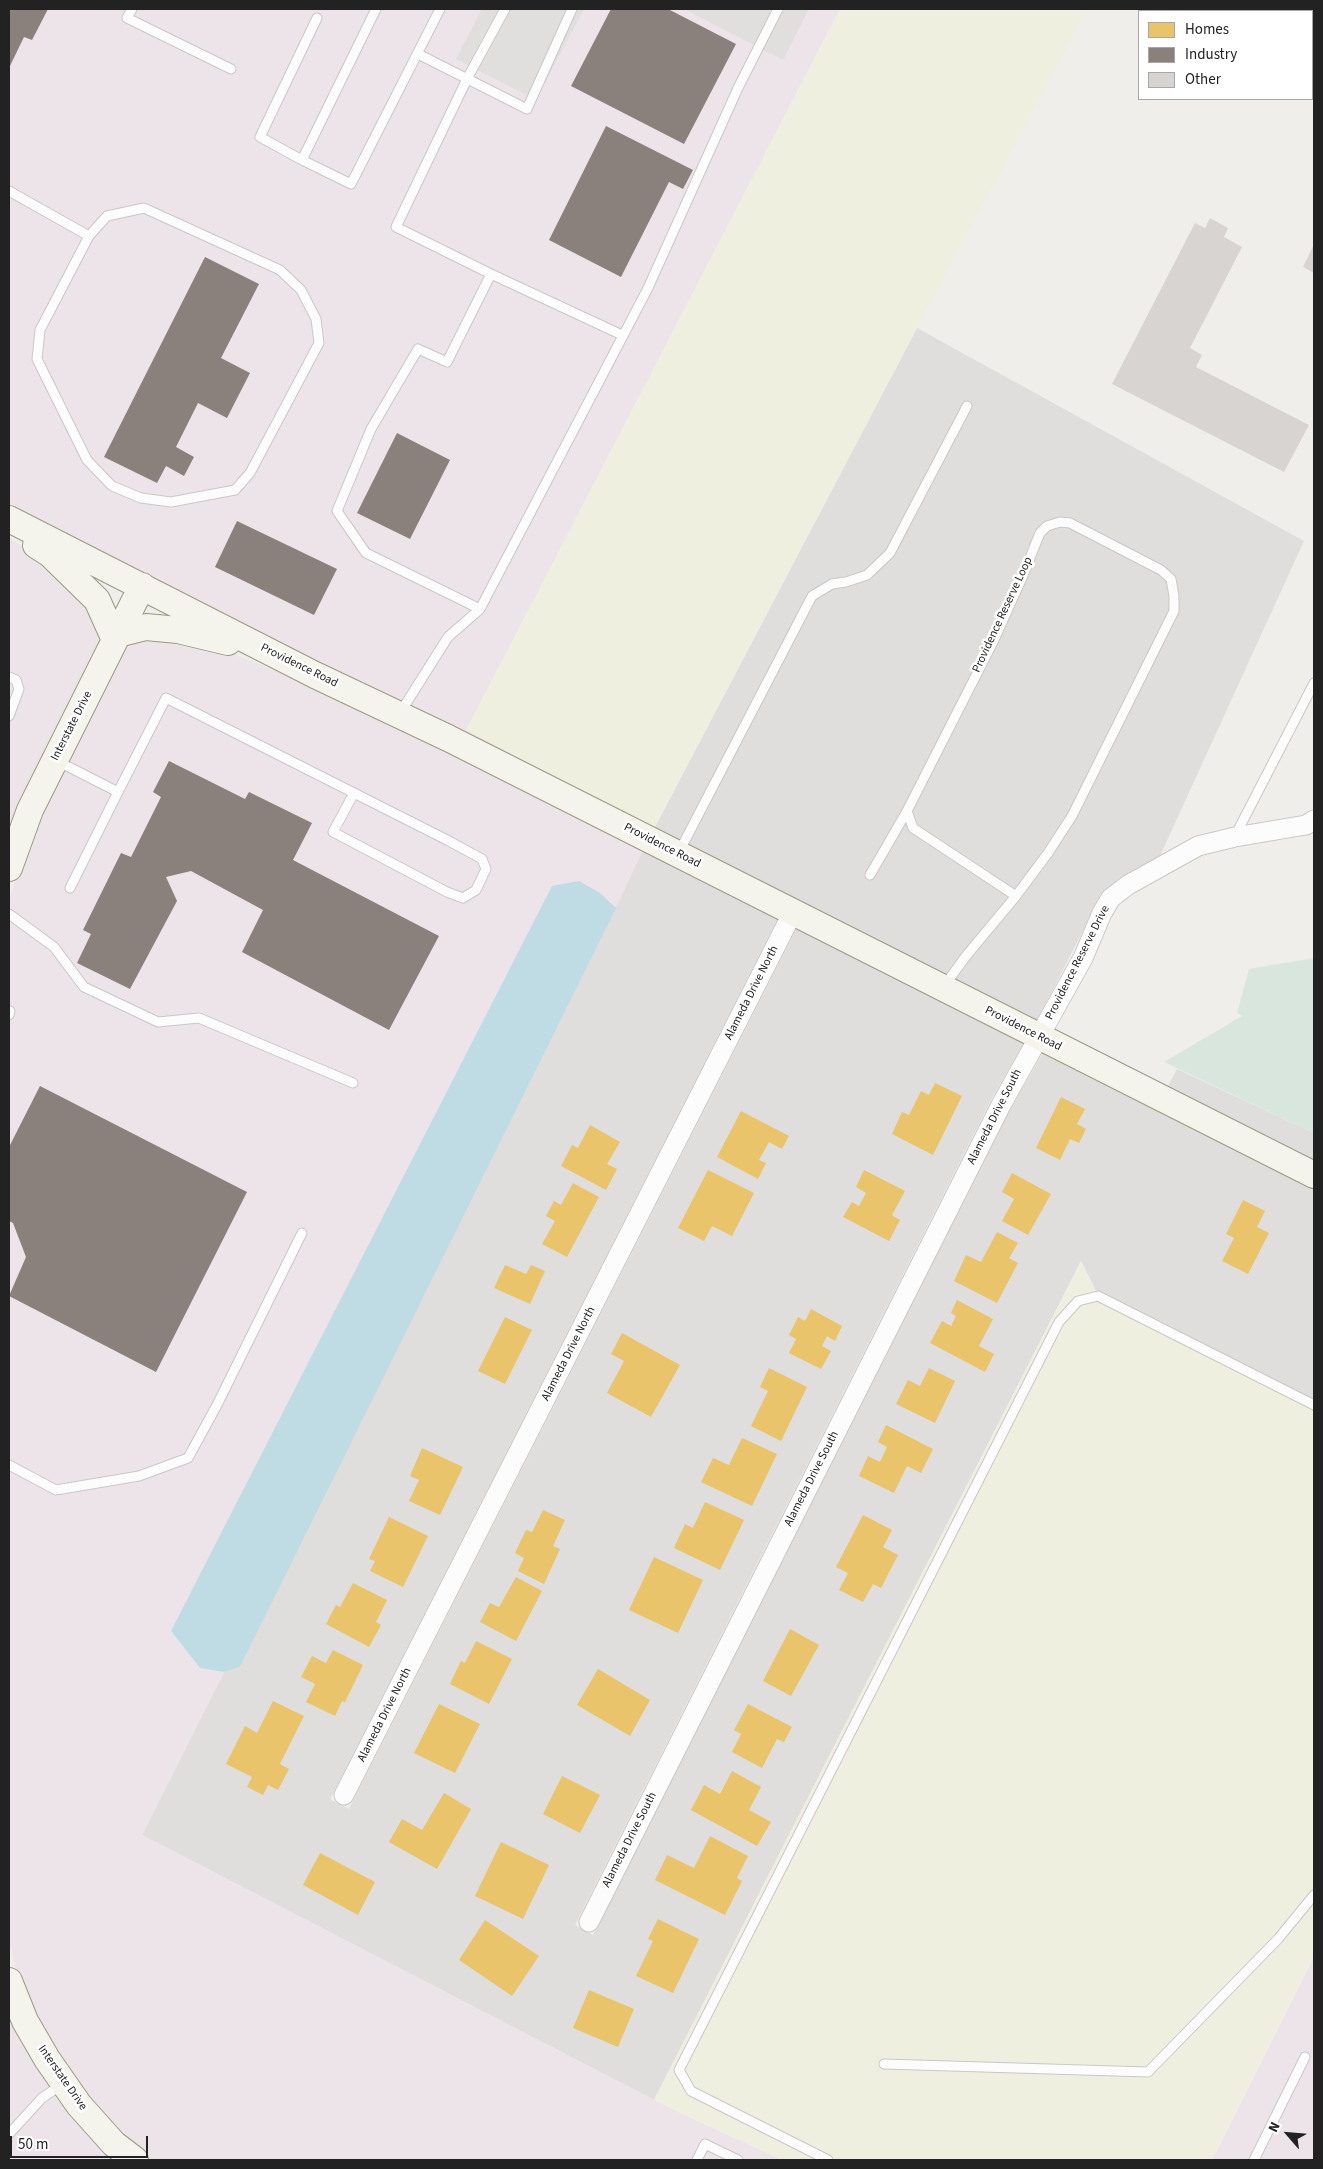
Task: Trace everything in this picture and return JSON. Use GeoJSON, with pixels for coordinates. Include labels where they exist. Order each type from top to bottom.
{"type":"FeatureCollection","features":[{"type":"Feature","properties":{"kind":"street","name":"Providence Road"},"geometry":{"type":"LineString","coordinates":[[9,519],[315,675],[400,714],[1314,1175]]}},
{"type":"Feature","properties":{"kind":"street"},"geometry":{"type":"LineString","coordinates":[[9,526],[50,554],[97,600],[116,637],[146,627],[178,630],[219,639],[315,675]]}},
{"type":"Feature","properties":{"kind":"street","name":"Interstate Drive"},"geometry":{"type":"LineString","coordinates":[[9,868],[30,810],[142,586]]}},
{"type":"Feature","properties":{"kind":"street","name":"Providence Reserve Drive"},"geometry":{"type":"LineString","coordinates":[[1040,1038],[1083,958],[1102,913],[1111,898],[1128,884],[1198,846],[1306,824],[1314,820]]}},
{"type":"Feature","properties":{"kind":"street","name":"Alameda Drive North"},"geometry":{"type":"LineString","coordinates":[[344,1796],[793,912]]}},
{"type":"Feature","properties":{"kind":"street","name":"Alameda Drive South"},"geometry":{"type":"LineString","coordinates":[[588,1922],[1001,1105],[1024,1062],[1040,1038]]}},
{"type":"Feature","properties":{"kind":"street","name":"Interstate Drive"},"geometry":{"type":"LineString","coordinates":[[9,1981],[25,2021],[64,2084],[84,2112],[114,2144],[135,2160]]}},
{"type":"Feature","properties":{"kind":"lane"},"geometry":{"type":"LineString","coordinates":[[132,9],[127,18],[231,70]]}},
{"type":"Feature","properties":{"kind":"lane"},"geometry":{"type":"LineString","coordinates":[[302,160],[376,9]]}},
{"type":"Feature","properties":{"kind":"lane"},"geometry":{"type":"LineString","coordinates":[[317,18],[260,138],[351,184],[440,9]]}},
{"type":"Feature","properties":{"kind":"lane"},"geometry":{"type":"LineString","coordinates":[[505,9],[467,78],[396,226],[492,274],[622,335]]}},
{"type":"Feature","properties":{"kind":"lane"},"geometry":{"type":"LineString","coordinates":[[418,54],[527,109],[572,9]]}},
{"type":"Feature","properties":{"kind":"lane"},"geometry":{"type":"LineString","coordinates":[[400,714],[448,637],[480,609],[648,288],[738,88],[778,9]]}},
{"type":"Feature","properties":{"kind":"lane"},"geometry":{"type":"LineString","coordinates":[[9,191],[89,236]]}},
{"type":"Feature","properties":{"kind":"lane"},"geometry":{"type":"LineString","coordinates":[[144,208],[280,270],[301,290],[316,320],[319,342],[250,473],[235,490],[171,502],[141,498],[112,486],[87,460],[37,359],[40,330],[89,236],[107,216],[144,208]]}},
{"type":"Feature","properties":{"kind":"lane"},"geometry":{"type":"LineString","coordinates":[[480,609],[366,553],[337,512],[371,428],[418,349],[446,362],[492,274]]}},
{"type":"Feature","properties":{"kind":"lane"},"geometry":{"type":"LineString","coordinates":[[678,854],[812,596],[832,584],[846,582],[867,575],[890,553],[967,406]]}},
{"type":"Feature","properties":{"kind":"lane","name":"Providence Reserve Loop"},"geometry":{"type":"LineString","coordinates":[[907,811],[994,640],[1040,533],[1047,526],[1060,522],[1070,523],[1161,570],[1171,579],[1174,610],[1072,816],[1048,853],[1016,896]]}},
{"type":"Feature","properties":{"kind":"lane"},"geometry":{"type":"LineString","coordinates":[[9,677],[16,680],[19,690],[9,716]]}},
{"type":"Feature","properties":{"kind":"lane"},"geometry":{"type":"LineString","coordinates":[[1235,837],[1314,683]]}},
{"type":"Feature","properties":{"kind":"lane"},"geometry":{"type":"LineString","coordinates":[[70,888],[166,698],[354,793],[482,860],[486,869],[476,890],[463,898],[447,892],[333,832],[354,793]]}},
{"type":"Feature","properties":{"kind":"lane"},"geometry":{"type":"LineString","coordinates":[[54,762],[69,767],[118,792]]}},
{"type":"Feature","properties":{"kind":"lane"},"geometry":{"type":"LineString","coordinates":[[870,875],[907,811]]}},
{"type":"Feature","properties":{"kind":"lane"},"geometry":{"type":"LineString","coordinates":[[907,811],[913,828],[1016,896],[966,956],[943,988]]}},
{"type":"Feature","properties":{"kind":"lane"},"geometry":{"type":"LineString","coordinates":[[9,914],[54,947],[84,987],[158,1022],[200,1018],[352,1083]]}},
{"type":"Feature","properties":{"kind":"lane"},"geometry":{"type":"LineString","coordinates":[[9,1465],[56,1490],[139,1476],[188,1458],[217,1405],[302,1233]]}},
{"type":"Feature","properties":{"kind":"lane"},"geometry":{"type":"LineString","coordinates":[[828,2160],[691,2091],[680,2070],[1059,1322],[1078,1301],[1098,1296],[1314,1405]]}},
{"type":"Feature","properties":{"kind":"lane"},"geometry":{"type":"LineString","coordinates":[[884,2064],[1148,2072],[1278,1939],[1314,1895]]}},
{"type":"Feature","properties":{"kind":"lane"},"geometry":{"type":"LineString","coordinates":[[1254,2160],[1305,2057]]}},
{"type":"Feature","properties":{"kind":"lane"},"geometry":{"type":"LineString","coordinates":[[9,2134],[42,2098],[64,2084]]}},
{"type":"Feature","properties":{"kind":"lane"},"geometry":{"type":"LineString","coordinates":[[697,2160],[705,2144],[738,2160]]}},
{"type":"Feature","properties":{"kind":"shaded area"},"geometry":{"type":"Polygon","coordinates":[[[9,9],[840,9],[467,730],[654,828],[653,831],[9,508],[9,9]]]}},
{"type":"Feature","properties":{"kind":"shaded area"},"geometry":{"type":"Polygon","coordinates":[[[482,9],[584,9],[536,100],[456,59],[482,9]]]}},
{"type":"Feature","properties":{"kind":"shaded area"},"geometry":{"type":"Polygon","coordinates":[[[684,9],[809,9],[783,60],[684,9]]]}},
{"type":"Feature","properties":{"kind":"shaded area"},"geometry":{"type":"Polygon","coordinates":[[[917,328],[1304,541],[1160,856],[1122,876],[1102,893],[1035,1025],[653,831],[917,328]]]}},
{"type":"Feature","properties":{"kind":"shaded area"},"geometry":{"type":"Polygon","coordinates":[[[9,538],[44,561],[88,605],[103,639],[9,837],[9,538]]]}},
{"type":"Feature","properties":{"kind":"shaded area"},"geometry":{"type":"Polygon","coordinates":[[[148,637],[217,648],[311,684],[644,848],[616,908],[600,893],[171,1630],[200,1668],[224,1672],[142,1835],[678,2112],[782,2160],[150,2160],[121,2137],[56,2055],[18,1977],[9,1940],[9,899],[39,815],[123,648],[128,646],[126,642],[148,637]]]}},
{"type":"Feature","properties":{"kind":"shaded area"},"geometry":{"type":"Polygon","coordinates":[[[644,848],[779,916],[330,1799],[349,1809],[798,926],[1025,1041],[991,1100],[575,1925],[593,1935],[1010,1110],[1044,1051],[1314,1185],[1314,1409],[1102,1303],[1081,1261],[654,2100],[142,1835],[224,1672],[240,1667],[644,848]]]}},
{"type":"Feature","properties":{"kind":"shaded area"},"geometry":{"type":"Polygon","coordinates":[[[1314,958],[1314,1133],[1164,1062],[1242,1016],[1237,1013],[1249,969],[1314,958]]]}},
{"type":"Feature","properties":{"kind":"shaded area"},"geometry":{"type":"Polygon","coordinates":[[[1177,1069],[1314,1133],[1314,1164],[1166,1090],[1177,1069]]]}},
{"type":"Feature","properties":{"kind":"shaded area"},"geometry":{"type":"Polygon","coordinates":[[[1314,1956],[1314,2160],[1212,2160],[1314,1956]]]}},
{"type":"Feature","properties":{"kind":"shaded area"},"geometry":{"type":"Polygon","coordinates":[[[9,2007],[120,2160],[9,2160],[9,2007]]]}},
{"type":"Feature","properties":{"kind":"green space"},"geometry":{"type":"Polygon","coordinates":[[[840,9],[1088,9],[917,328],[654,828],[466,730],[840,9]]]}},
{"type":"Feature","properties":{"kind":"green space"},"geometry":{"type":"Polygon","coordinates":[[[1081,1261],[1102,1303],[1314,1409],[1314,1956],[1212,2160],[782,2160],[654,2100],[1081,1261]]]}},
{"type":"Feature","properties":{"kind":"water"},"geometry":{"type":"Polygon","coordinates":[[[579,881],[600,893],[616,908],[240,1667],[224,1672],[200,1668],[171,1631],[552,886],[579,881]]]}},
{"type":"Feature","properties":{"kind":"building: Homes"},"geometry":{"type":"Polygon","coordinates":[[[935,1083],[962,1096],[933,1155],[892,1134],[902,1112],[909,1115],[921,1091],[929,1095],[935,1083]]]}},
{"type":"Feature","properties":{"kind":"building: Homes"},"geometry":{"type":"Polygon","coordinates":[[[1061,1097],[1085,1109],[1077,1124],[1086,1129],[1079,1143],[1070,1139],[1060,1160],[1036,1148],[1061,1097]]]}},
{"type":"Feature","properties":{"kind":"building: Homes"},"geometry":{"type":"Polygon","coordinates":[[[741,1111],[789,1136],[782,1149],[769,1142],[759,1160],[766,1163],[758,1179],[717,1157],[741,1111]]]}},
{"type":"Feature","properties":{"kind":"building: Homes"},"geometry":{"type":"Polygon","coordinates":[[[590,1125],[620,1142],[607,1164],[617,1169],[606,1190],[561,1166],[572,1145],[578,1148],[590,1125]]]}},
{"type":"Feature","properties":{"kind":"building: Homes"},"geometry":{"type":"Polygon","coordinates":[[[708,1170],[754,1193],[732,1236],[712,1226],[704,1241],[678,1228],[708,1170]]]}},
{"type":"Feature","properties":{"kind":"building: Homes"},"geometry":{"type":"Polygon","coordinates":[[[864,1170],[905,1191],[892,1215],[900,1220],[889,1241],[843,1217],[852,1202],[859,1206],[866,1193],[856,1187],[864,1170]]]}},
{"type":"Feature","properties":{"kind":"building: Homes"},"geometry":{"type":"Polygon","coordinates":[[[1012,1173],[1051,1194],[1028,1235],[1002,1221],[1014,1199],[1002,1192],[1012,1173]]]}},
{"type":"Feature","properties":{"kind":"building: Homes"},"geometry":{"type":"Polygon","coordinates":[[[573,1183],[599,1197],[567,1257],[542,1244],[555,1221],[546,1216],[554,1201],[561,1205],[573,1183]]]}},
{"type":"Feature","properties":{"kind":"building: Homes"},"geometry":{"type":"Polygon","coordinates":[[[1243,1200],[1265,1211],[1257,1227],[1269,1233],[1248,1274],[1222,1261],[1234,1238],[1226,1234],[1243,1200]]]}},
{"type":"Feature","properties":{"kind":"building: Homes"},"geometry":{"type":"Polygon","coordinates":[[[997,1232],[1018,1243],[1009,1258],[1018,1263],[997,1303],[954,1281],[966,1255],[981,1262],[997,1232]]]}},
{"type":"Feature","properties":{"kind":"building: Homes"},"geometry":{"type":"Polygon","coordinates":[[[505,1265],[526,1274],[531,1265],[545,1271],[530,1304],[494,1288],[505,1265]]]}},
{"type":"Feature","properties":{"kind":"building: Homes"},"geometry":{"type":"Polygon","coordinates":[[[957,1300],[993,1319],[979,1346],[994,1354],[985,1372],[930,1343],[942,1321],[951,1326],[956,1316],[951,1313],[957,1300]]]}},
{"type":"Feature","properties":{"kind":"building: Homes"},"geometry":{"type":"Polygon","coordinates":[[[811,1309],[842,1326],[835,1341],[827,1336],[822,1346],[831,1351],[821,1369],[789,1353],[796,1339],[789,1335],[798,1317],[805,1321],[811,1309]]]}},
{"type":"Feature","properties":{"kind":"building: Homes"},"geometry":{"type":"Polygon","coordinates":[[[505,1317],[532,1330],[505,1384],[478,1371],[505,1317]]]}},
{"type":"Feature","properties":{"kind":"building: Homes"},"geometry":{"type":"Polygon","coordinates":[[[622,1333],[680,1365],[651,1417],[607,1393],[624,1361],[611,1354],[622,1333]]]}},
{"type":"Feature","properties":{"kind":"building: Homes"},"geometry":{"type":"Polygon","coordinates":[[[769,1368],[807,1387],[781,1441],[751,1426],[768,1391],[760,1387],[769,1368]]]}},
{"type":"Feature","properties":{"kind":"building: Homes"},"geometry":{"type":"Polygon","coordinates":[[[929,1368],[955,1381],[935,1423],[896,1404],[908,1380],[920,1386],[929,1368]]]}},
{"type":"Feature","properties":{"kind":"building: Homes"},"geometry":{"type":"Polygon","coordinates":[[[886,1425],[933,1449],[921,1473],[907,1466],[894,1493],[859,1476],[868,1456],[880,1462],[887,1447],[878,1442],[886,1425]]]}},
{"type":"Feature","properties":{"kind":"building: Homes"},"geometry":{"type":"Polygon","coordinates":[[[742,1438],[777,1454],[752,1506],[701,1482],[713,1458],[729,1465],[742,1438]]]}},
{"type":"Feature","properties":{"kind":"building: Homes"},"geometry":{"type":"Polygon","coordinates":[[[422,1448],[463,1467],[440,1515],[409,1501],[419,1480],[410,1476],[422,1448]]]}},
{"type":"Feature","properties":{"kind":"building: Homes"},"geometry":{"type":"Polygon","coordinates":[[[705,1502],[744,1520],[720,1570],[674,1548],[685,1524],[693,1528],[705,1502]]]}},
{"type":"Feature","properties":{"kind":"building: Homes"},"geometry":{"type":"Polygon","coordinates":[[[543,1510],[565,1520],[553,1546],[560,1549],[544,1584],[518,1571],[524,1558],[515,1553],[526,1530],[532,1532],[543,1510]]]}},
{"type":"Feature","properties":{"kind":"building: Homes"},"geometry":{"type":"Polygon","coordinates":[[[863,1515],[892,1530],[883,1547],[898,1555],[881,1588],[873,1584],[863,1602],[839,1590],[848,1573],[836,1567],[863,1515]]]}},
{"type":"Feature","properties":{"kind":"building: Homes"},"geometry":{"type":"Polygon","coordinates":[[[389,1517],[428,1536],[403,1587],[370,1571],[375,1561],[369,1559],[389,1517]]]}},
{"type":"Feature","properties":{"kind":"building: Homes"},"geometry":{"type":"Polygon","coordinates":[[[654,1557],[703,1580],[678,1633],[629,1610],[654,1557]]]}},
{"type":"Feature","properties":{"kind":"building: Homes"},"geometry":{"type":"Polygon","coordinates":[[[516,1577],[542,1591],[516,1641],[480,1622],[490,1603],[499,1607],[516,1577]]]}},
{"type":"Feature","properties":{"kind":"building: Homes"},"geometry":{"type":"Polygon","coordinates":[[[353,1583],[387,1600],[376,1622],[381,1625],[369,1647],[326,1624],[336,1605],[340,1607],[353,1583]]]}},
{"type":"Feature","properties":{"kind":"building: Homes"},"geometry":{"type":"Polygon","coordinates":[[[790,1629],[819,1645],[791,1696],[763,1681],[790,1629]]]}},
{"type":"Feature","properties":{"kind":"building: Homes"},"geometry":{"type":"Polygon","coordinates":[[[476,1641],[512,1659],[489,1704],[450,1684],[461,1661],[465,1663],[476,1641]]]}},
{"type":"Feature","properties":{"kind":"building: Homes"},"geometry":{"type":"Polygon","coordinates":[[[333,1650],[363,1665],[345,1702],[342,1701],[335,1716],[306,1702],[315,1684],[301,1677],[312,1656],[326,1663],[333,1650]]]}},
{"type":"Feature","properties":{"kind":"building: Homes"},"geometry":{"type":"Polygon","coordinates":[[[598,1669],[650,1700],[630,1736],[577,1705],[598,1669]]]}},
{"type":"Feature","properties":{"kind":"building: Homes"},"geometry":{"type":"Polygon","coordinates":[[[273,1701],[304,1716],[280,1764],[289,1769],[278,1790],[268,1785],[263,1795],[247,1787],[252,1777],[226,1764],[245,1726],[257,1733],[273,1701]]]}},
{"type":"Feature","properties":{"kind":"building: Homes"},"geometry":{"type":"Polygon","coordinates":[[[439,1704],[480,1724],[455,1773],[414,1753],[439,1704]]]}},
{"type":"Feature","properties":{"kind":"building: Homes"},"geometry":{"type":"Polygon","coordinates":[[[748,1704],[792,1727],[784,1742],[777,1739],[762,1768],[732,1752],[741,1734],[734,1730],[748,1704]]]}},
{"type":"Feature","properties":{"kind":"building: Homes"},"geometry":{"type":"Polygon","coordinates":[[[732,1771],[761,1787],[749,1810],[771,1822],[757,1846],[691,1810],[704,1785],[720,1794],[732,1771]]]}},
{"type":"Feature","properties":{"kind":"building: Homes"},"geometry":{"type":"Polygon","coordinates":[[[562,1776],[600,1795],[580,1833],[543,1814],[562,1776]]]}},
{"type":"Feature","properties":{"kind":"building: Homes"},"geometry":{"type":"Polygon","coordinates":[[[444,1793],[471,1809],[437,1869],[389,1842],[402,1819],[422,1830],[444,1793]]]}},
{"type":"Feature","properties":{"kind":"building: Homes"},"geometry":{"type":"Polygon","coordinates":[[[710,1836],[748,1856],[737,1878],[742,1881],[725,1915],[655,1880],[667,1855],[694,1868],[710,1836]]]}},
{"type":"Feature","properties":{"kind":"building: Homes"},"geometry":{"type":"Polygon","coordinates":[[[501,1842],[549,1865],[523,1919],[475,1896],[501,1842]]]}},
{"type":"Feature","properties":{"kind":"building: Homes"},"geometry":{"type":"Polygon","coordinates":[[[320,1853],[375,1882],[358,1915],[303,1885],[320,1853]]]}},
{"type":"Feature","properties":{"kind":"building: Homes"},"geometry":{"type":"Polygon","coordinates":[[[658,1919],[699,1939],[673,1993],[636,1976],[653,1941],[648,1939],[658,1919]]]}},
{"type":"Feature","properties":{"kind":"building: Homes"},"geometry":{"type":"Polygon","coordinates":[[[485,1920],[539,1956],[512,1996],[459,1960],[485,1920]]]}},
{"type":"Feature","properties":{"kind":"building: Homes"},"geometry":{"type":"Polygon","coordinates":[[[589,1990],[634,2009],[618,2047],[573,2028],[589,1990]]]}},
{"type":"Feature","properties":{"kind":"building: Industry"},"geometry":{"type":"Polygon","coordinates":[[[9,9],[48,9],[32,40],[24,37],[9,68],[9,9]]]}},
{"type":"Feature","properties":{"kind":"building: Industry"},"geometry":{"type":"Polygon","coordinates":[[[611,9],[668,9],[736,44],[684,144],[571,86],[611,9]]]}},
{"type":"Feature","properties":{"kind":"building: Industry"},"geometry":{"type":"Polygon","coordinates":[[[606,126],[693,170],[683,189],[669,182],[621,277],[549,240],[606,126]]]}},
{"type":"Feature","properties":{"kind":"building: Industry"},"geometry":{"type":"Polygon","coordinates":[[[205,257],[259,284],[221,358],[250,373],[227,418],[198,403],[176,447],[194,457],[184,476],[166,466],[157,483],[104,457],[205,257]]]}},
{"type":"Feature","properties":{"kind":"building: Industry"},"geometry":{"type":"Polygon","coordinates":[[[397,433],[450,460],[410,539],[357,513],[397,433]]]}},
{"type":"Feature","properties":{"kind":"building: Industry"},"geometry":{"type":"Polygon","coordinates":[[[237,521],[337,569],[314,615],[215,567],[237,521]]]}},
{"type":"Feature","properties":{"kind":"building: Industry"},"geometry":{"type":"Polygon","coordinates":[[[169,761],[245,799],[249,792],[312,823],[293,860],[439,936],[389,1030],[242,952],[263,910],[191,871],[166,877],[177,901],[130,989],[77,963],[91,934],[83,930],[121,853],[131,857],[161,797],[153,792],[169,761]]]}},
{"type":"Feature","properties":{"kind":"building: Industry"},"geometry":{"type":"Polygon","coordinates":[[[40,1086],[247,1192],[156,1372],[9,1296],[26,1257],[13,1223],[9,1221],[9,1147],[40,1086]]]}},
{"type":"Feature","properties":{"kind":"building: Other"},"geometry":{"type":"Polygon","coordinates":[[[1314,9],[1313,38],[1313,10],[1268,10],[1314,9]]]}},
{"type":"Feature","properties":{"kind":"building: Other"},"geometry":{"type":"Polygon","coordinates":[[[1210,218],[1228,228],[1224,237],[1242,247],[1190,348],[1202,355],[1196,367],[1309,425],[1284,472],[1112,384],[1195,223],[1205,228],[1210,218]]]}},
{"type":"Feature","properties":{"kind":"building: Other"},"geometry":{"type":"Polygon","coordinates":[[[1314,244],[1314,273],[1303,267],[1314,244]]]}}]}
